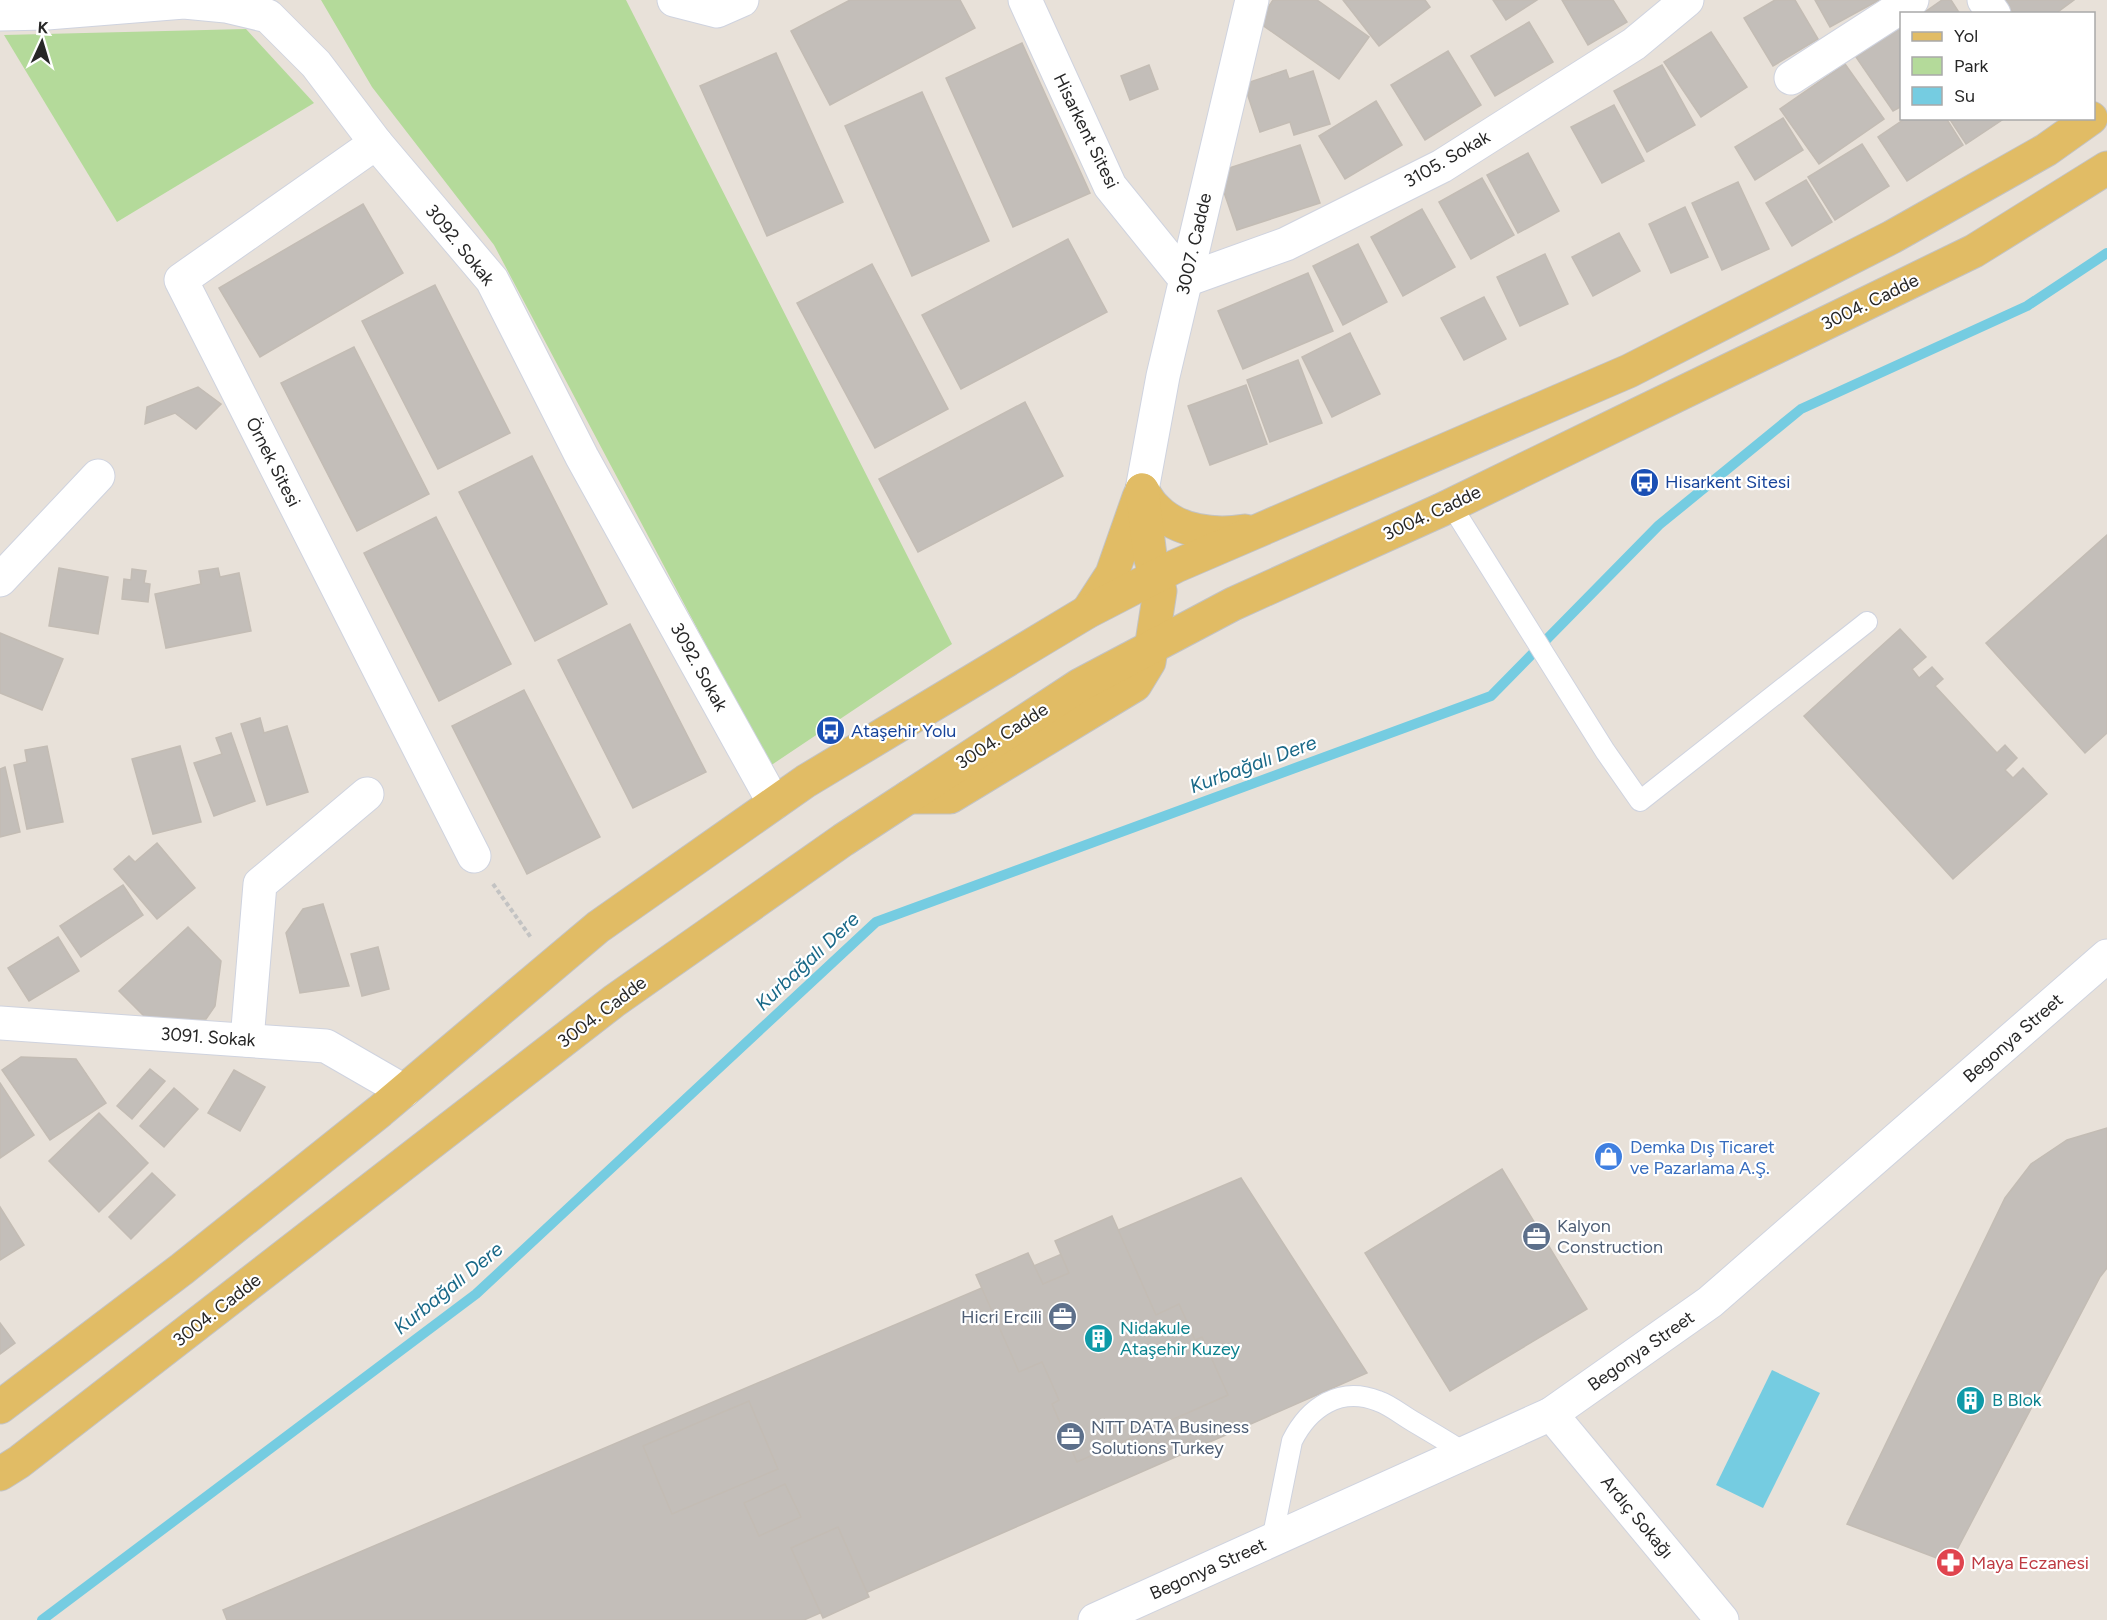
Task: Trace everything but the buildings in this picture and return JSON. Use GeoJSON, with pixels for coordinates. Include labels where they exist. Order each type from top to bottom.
{"type":"FeatureCollection","features":[{"type":"Feature","properties":{"kind":"main road"},"geometry":{"type":"LineString","coordinates":[[0,1407],[182,1269],[404,1090],[598,927],[806,780],[1087,612],[1151,590],[1265,528],[1629,371],[1892,237],[2046,150],[2088,120]]}},
{"type":"Feature","properties":{"kind":"main road","name":"3004. Cadde"},"geometry":{"type":"LineString","coordinates":[[0,1473],[19,1462],[250,1285],[614,1001],[843,840],[909,797],[950,797],[1135,685],[1149,662],[1152,647],[1233,604],[1451,505],[1974,251],[2107,168]]}},
{"type":"Feature","properties":{"kind":"main road"},"geometry":{"type":"LineString","coordinates":[[1142,490],[1155,509],[1181,526],[1202,531],[1234,533],[1265,528]]}},
{"type":"Feature","properties":{"kind":"main road"},"geometry":{"type":"LineString","coordinates":[[1142,490],[1136,548],[1136,573],[1151,590],[1160,612],[1183,615],[1204,613],[1233,604]]}},
{"type":"Feature","properties":{"kind":"main road"},"geometry":{"type":"LineString","coordinates":[[1087,612],[1113,574],[1142,490]]}},
{"type":"Feature","properties":{"kind":"main road"},"geometry":{"type":"LineString","coordinates":[[1151,590],[1152,647]]}},
{"type":"Feature","properties":{"kind":"main road"},"geometry":{"type":"LineString","coordinates":[[1087,612],[1105,611],[1126,614],[1141,622],[1147,629],[1152,647]]}},
{"type":"Feature","properties":{"kind":"street"},"geometry":{"type":"LineString","coordinates":[[674,0],[717,11],[742,0]]}},
{"type":"Feature","properties":{"kind":"street","name":"Hisarkent Sitesi"},"geometry":{"type":"LineString","coordinates":[[1024,0],[1110,186],[1186,280]]}},
{"type":"Feature","properties":{"kind":"street","name":"3007. Cadde"},"geometry":{"type":"LineString","coordinates":[[1142,490],[1163,376],[1252,0]]}},
{"type":"Feature","properties":{"kind":"street","name":"3105. Sokak"},"geometry":{"type":"LineString","coordinates":[[1186,280],[1287,244],[1442,166],[1634,44],[1687,0]]}},
{"type":"Feature","properties":{"kind":"street"},"geometry":{"type":"LineString","coordinates":[[1791,78],[1912,0]]}},
{"type":"Feature","properties":{"kind":"street","name":"3092. Sokak"},"geometry":{"type":"LineString","coordinates":[[0,14],[45,6],[184,2],[268,8],[316,64],[376,143],[492,280],[582,458],[774,803]]}},
{"type":"Feature","properties":{"kind":"street","name":"Örnek Sitesi"},"geometry":{"type":"LineString","coordinates":[[376,143],[181,280],[474,856]]}},
{"type":"Feature","properties":{"kind":"street"},"geometry":{"type":"LineString","coordinates":[[0,580],[98,476]]}},
{"type":"Feature","properties":{"kind":"street"},"geometry":{"type":"LineString","coordinates":[[247,1040],[260,884],[367,795]]}},
{"type":"Feature","properties":{"kind":"street","name":"Begonya Street"},"geometry":{"type":"LineString","coordinates":[[1095,1620],[1551,1414],[1710,1302],[2107,957]]}},
{"type":"Feature","properties":{"kind":"street","name":"3091. Sokak"},"geometry":{"type":"LineString","coordinates":[[0,1023],[326,1046],[404,1090]]}},
{"type":"Feature","properties":{"kind":"street","name":"Ardıç Sokağı"},"geometry":{"type":"LineString","coordinates":[[1551,1414],[1722,1620]]}},
{"type":"Feature","properties":{"kind":"lane"},"geometry":{"type":"LineString","coordinates":[[1451,505],[1605,751],[1640,801],[1867,622]]}},
{"type":"Feature","properties":{"kind":"lane"},"geometry":{"type":"LineString","coordinates":[[1272,1540],[1292,1441],[1298,1427],[1312,1411],[1326,1401],[1341,1396],[1355,1396],[1381,1402],[1466,1453]]}},
{"type":"Feature","properties":{"kind":"path"},"geometry":{"type":"LineString","coordinates":[[474,856],[536,944]]}},
{"type":"Feature","properties":{"kind":"green space"},"geometry":{"type":"Polygon","coordinates":[[[321,0],[626,0],[952,644],[770,766],[494,245],[372,87],[321,0]]]}},
{"type":"Feature","properties":{"kind":"green space"},"geometry":{"type":"Polygon","coordinates":[[[246,29],[314,103],[117,222],[4,35],[246,29]]]}},
{"type":"Feature","properties":{"kind":"water"},"geometry":{"type":"Polygon","coordinates":[[[1772,1370],[1820,1393],[1763,1508],[1716,1485],[1772,1370]]]}},
{"type":"Feature","properties":{"kind":"waterway","name":"Kurbağalı Dere"},"geometry":{"type":"LineString","coordinates":[[42,1620],[476,1294],[876,922],[1491,696],[1659,525],[1801,409],[2027,306],[2107,253]]}},
{"type":"Feature","properties":{"kind":"place","name":"Hisarkent Sitesi"},"geometry":{"type":"Point","coordinates":[1644,482]}},
{"type":"Feature","properties":{"kind":"place","name":"Ataşehir Yolu"},"geometry":{"type":"Point","coordinates":[830,731]}},
{"type":"Feature","properties":{"kind":"place","name":"Demka Dış Ticaret ve Pazarlama A.Ş."},"geometry":{"type":"Point","coordinates":[1609,1157]}},
{"type":"Feature","properties":{"kind":"place","name":"Kalyon Construction"},"geometry":{"type":"Point","coordinates":[1536,1236]}},
{"type":"Feature","properties":{"kind":"place","name":"Hicri Ercili"},"geometry":{"type":"Point","coordinates":[1063,1317]}},
{"type":"Feature","properties":{"kind":"place","name":"Nidakule Ataşehir Kuzey"},"geometry":{"type":"Point","coordinates":[1099,1338]}},
{"type":"Feature","properties":{"kind":"place","name":"B Blok"},"geometry":{"type":"Point","coordinates":[1971,1400]}},
{"type":"Feature","properties":{"kind":"place","name":"NTT DATA Business Solutions Turkey"},"geometry":{"type":"Point","coordinates":[1070,1437]}},
{"type":"Feature","properties":{"kind":"place","name":"Maya Eczanesi"},"geometry":{"type":"Point","coordinates":[1950,1563]}}]}
